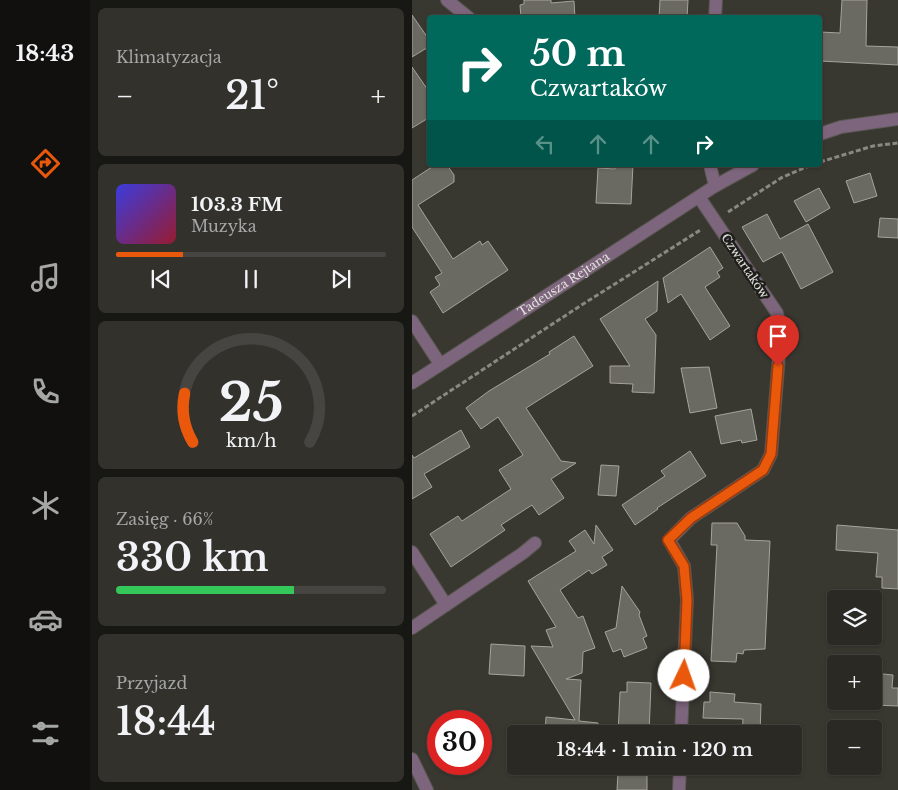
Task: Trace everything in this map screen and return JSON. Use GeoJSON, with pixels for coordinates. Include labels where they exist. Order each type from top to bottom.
{"type":"FeatureCollection","features":[{"type":"Feature","properties":{"kind":"street"},"geometry":{"type":"LineString","coordinates":[[447,0],[465,15]]}},
{"type":"Feature","properties":{"kind":"street"},"geometry":{"type":"LineString","coordinates":[[715,15],[716,0]]}},
{"type":"Feature","properties":{"kind":"street"},"geometry":{"type":"LineString","coordinates":[[822,133],[841,127],[898,119]]}},
{"type":"Feature","properties":{"kind":"street"},"geometry":{"type":"LineString","coordinates":[[710,167],[715,186]]}},
{"type":"Feature","properties":{"kind":"street","name":"Tadeusza Rejtana"},"geometry":{"type":"LineString","coordinates":[[412,383],[715,186],[749,167]]}},
{"type":"Feature","properties":{"kind":"street","name":"Czwartaków"},"geometry":{"type":"LineString","coordinates":[[681,725],[687,600],[684,566],[668,540],[691,518],[763,470],[771,454],[781,331],[777,313],[699,197]]}},
{"type":"Feature","properties":{"kind":"street"},"geometry":{"type":"LineString","coordinates":[[412,321],[440,364]]}},
{"type":"Feature","properties":{"kind":"street"},"geometry":{"type":"LineString","coordinates":[[412,628],[523,554],[535,543]]}},
{"type":"Feature","properties":{"kind":"street"},"geometry":{"type":"LineString","coordinates":[[412,552],[446,605]]}},
{"type":"Feature","properties":{"kind":"street"},"geometry":{"type":"LineString","coordinates":[[412,759],[427,790]]}},
{"type":"Feature","properties":{"kind":"street"},"geometry":{"type":"LineString","coordinates":[[679,790],[680,775]]}},
{"type":"Feature","properties":{"kind":"path"},"geometry":{"type":"LineString","coordinates":[[822,161],[873,146],[898,143]]}},
{"type":"Feature","properties":{"kind":"path"},"geometry":{"type":"LineString","coordinates":[[412,416],[781,178],[806,167]]}},
{"type":"Feature","properties":{"kind":"building"},"geometry":{"type":"Polygon","coordinates":[[[524,0],[551,0],[551,3],[574,1],[575,15],[521,15],[520,5],[524,4],[524,0]]]}},
{"type":"Feature","properties":{"kind":"building"},"geometry":{"type":"Polygon","coordinates":[[[660,0],[688,0],[687,15],[659,15],[660,0]]]}},
{"type":"Feature","properties":{"kind":"building"},"geometry":{"type":"Polygon","coordinates":[[[842,0],[867,0],[866,46],[898,47],[898,65],[822,61],[822,32],[840,33],[842,0]]]}},
{"type":"Feature","properties":{"kind":"building"},"geometry":{"type":"Polygon","coordinates":[[[412,15],[427,37],[427,48],[412,57],[412,15]]]}},
{"type":"Feature","properties":{"kind":"building"},"geometry":{"type":"Polygon","coordinates":[[[412,67],[427,89],[427,119],[412,128],[412,67]]]}},
{"type":"Feature","properties":{"kind":"building"},"geometry":{"type":"Polygon","coordinates":[[[432,167],[448,167],[454,175],[454,182],[418,205],[453,259],[480,241],[482,245],[488,241],[508,270],[443,313],[430,292],[440,285],[435,277],[442,273],[412,227],[412,180],[432,167]]]}},
{"type":"Feature","properties":{"kind":"building"},"geometry":{"type":"Polygon","coordinates":[[[615,167],[633,167],[631,204],[596,203],[598,168],[615,169],[615,167]]]}},
{"type":"Feature","properties":{"kind":"building"},"geometry":{"type":"Polygon","coordinates":[[[870,173],[877,196],[854,203],[846,181],[870,173]]]}},
{"type":"Feature","properties":{"kind":"building"},"geometry":{"type":"Polygon","coordinates":[[[819,188],[830,208],[806,222],[794,201],[819,188]]]}},
{"type":"Feature","properties":{"kind":"building"},"geometry":{"type":"Polygon","coordinates":[[[767,214],[780,239],[808,224],[833,272],[801,289],[782,252],[763,262],[742,227],[767,214]]]}},
{"type":"Feature","properties":{"kind":"building"},"geometry":{"type":"Polygon","coordinates":[[[880,218],[898,219],[898,238],[878,237],[880,218]]]}},
{"type":"Feature","properties":{"kind":"building"},"geometry":{"type":"Polygon","coordinates":[[[710,247],[723,268],[717,272],[720,277],[705,287],[730,326],[710,340],[681,294],[668,303],[663,278],[710,247]]]}},
{"type":"Feature","properties":{"kind":"building"},"geometry":{"type":"Polygon","coordinates":[[[658,281],[657,311],[645,319],[656,335],[654,393],[632,392],[633,384],[610,383],[610,366],[630,366],[600,319],[658,281]]]}},
{"type":"Feature","properties":{"kind":"building"},"geometry":{"type":"Polygon","coordinates":[[[574,336],[593,366],[526,408],[561,461],[576,463],[551,479],[564,498],[539,515],[532,505],[501,525],[505,530],[451,567],[430,534],[458,516],[462,521],[511,489],[499,470],[523,455],[498,417],[481,429],[466,408],[489,391],[550,354],[549,352],[574,336]]]}},
{"type":"Feature","properties":{"kind":"building"},"geometry":{"type":"Polygon","coordinates":[[[709,367],[717,408],[690,413],[681,368],[709,367]]]}},
{"type":"Feature","properties":{"kind":"building"},"geometry":{"type":"Polygon","coordinates":[[[751,409],[757,440],[742,443],[741,440],[721,444],[715,416],[751,409]]]}},
{"type":"Feature","properties":{"kind":"building"},"geometry":{"type":"Polygon","coordinates":[[[461,430],[470,447],[424,474],[432,487],[412,499],[412,455],[414,458],[461,430]]]}},
{"type":"Feature","properties":{"kind":"building"},"geometry":{"type":"Polygon","coordinates":[[[690,451],[706,476],[635,525],[622,505],[665,476],[661,471],[690,451]]]}},
{"type":"Feature","properties":{"kind":"building"},"geometry":{"type":"Polygon","coordinates":[[[601,465],[619,466],[616,496],[598,495],[601,465]]]}},
{"type":"Feature","properties":{"kind":"building"},"geometry":{"type":"Polygon","coordinates":[[[712,523],[737,523],[745,536],[745,540],[770,541],[765,649],[744,650],[743,654],[737,653],[736,662],[711,661],[717,545],[711,545],[712,523]]]}},
{"type":"Feature","properties":{"kind":"building"},"geometry":{"type":"Polygon","coordinates":[[[596,525],[613,550],[602,557],[607,565],[592,574],[589,570],[560,590],[578,618],[583,616],[595,648],[583,652],[582,673],[566,679],[581,680],[579,721],[598,723],[598,725],[546,725],[546,717],[575,720],[531,646],[553,647],[546,630],[556,627],[528,581],[576,551],[569,541],[585,530],[594,544],[596,525]]]}},
{"type":"Feature","properties":{"kind":"building"},"geometry":{"type":"Polygon","coordinates":[[[837,525],[898,530],[898,589],[882,588],[882,577],[876,577],[878,553],[836,550],[837,525]]]}},
{"type":"Feature","properties":{"kind":"building"},"geometry":{"type":"Polygon","coordinates":[[[622,586],[640,612],[639,615],[647,636],[643,638],[647,648],[624,657],[621,649],[613,652],[605,632],[616,628],[622,586]]]}},
{"type":"Feature","properties":{"kind":"building"},"geometry":{"type":"Polygon","coordinates":[[[491,644],[525,646],[524,676],[489,674],[491,644]]]}},
{"type":"Feature","properties":{"kind":"building"},"geometry":{"type":"Polygon","coordinates":[[[882,674],[893,675],[892,688],[898,688],[898,706],[882,705],[882,674]]]}},
{"type":"Feature","properties":{"kind":"building"},"geometry":{"type":"Polygon","coordinates":[[[627,682],[651,683],[649,725],[618,725],[620,692],[627,692],[627,682]]]}},
{"type":"Feature","properties":{"kind":"building"},"geometry":{"type":"Polygon","coordinates":[[[710,692],[735,694],[734,702],[761,704],[760,725],[743,725],[743,719],[703,718],[704,702],[710,702],[710,692]]]}},
{"type":"Feature","properties":{"kind":"building"},"geometry":{"type":"Polygon","coordinates":[[[618,775],[647,775],[647,790],[617,790],[618,775]]]}},
{"type":"Feature","properties":{"kind":"route"},"geometry":{"type":"LineString","coordinates":[[684,676],[687,600],[684,566],[668,540],[691,518],[763,470],[771,454],[778,366]]}}]}
